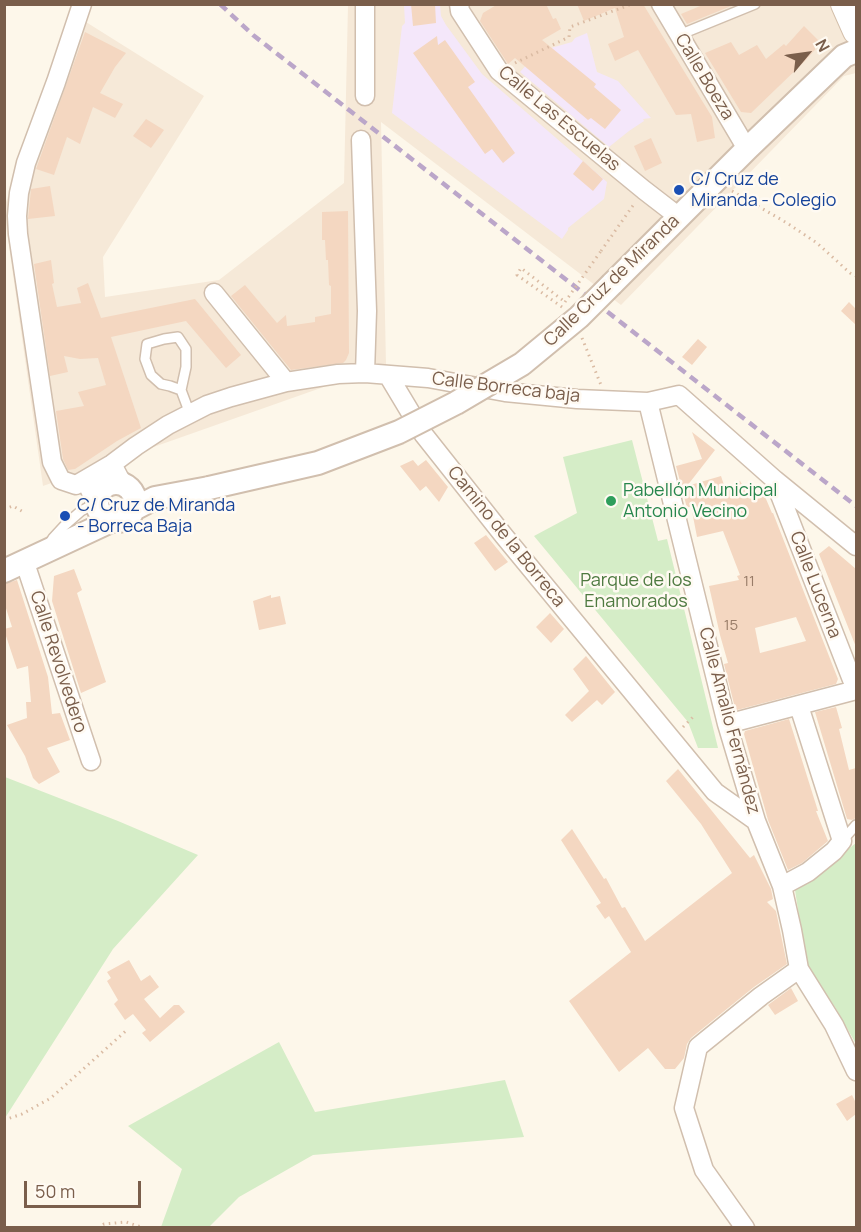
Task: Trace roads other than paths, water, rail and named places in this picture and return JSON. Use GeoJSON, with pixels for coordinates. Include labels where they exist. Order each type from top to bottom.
{"type":"FeatureCollection","features":[{"type":"Feature","properties":{"kind":"main road"},"geometry":{"type":"LineString","coordinates":[[849,9],[856,31]]}},
{"type":"Feature","properties":{"kind":"street"},"geometry":{"type":"LineString","coordinates":[[82,4],[60,72],[26,163],[19,192],[18,234],[51,462],[61,480],[76,485],[85,480],[101,507],[119,521],[127,518],[130,495],[112,464]]}},
{"type":"Feature","properties":{"kind":"street"},"geometry":{"type":"LineString","coordinates":[[365,4],[365,96]]}},
{"type":"Feature","properties":{"kind":"street","name":"Calle Boeza"},"geometry":{"type":"LineString","coordinates":[[661,4],[747,149]]}},
{"type":"Feature","properties":{"kind":"street","name":"Calle Las Escuelas"},"geometry":{"type":"LineString","coordinates":[[464,7],[499,71],[679,217]]}},
{"type":"Feature","properties":{"kind":"street","name":"Calle Cruz de Miranda"},"geometry":{"type":"LineString","coordinates":[[130,495],[155,498],[318,463],[399,432],[456,404],[522,364],[579,317],[747,149],[844,56],[856,51]]}},
{"type":"Feature","properties":{"kind":"street"},"geometry":{"type":"LineString","coordinates":[[361,140],[367,312],[365,373]]}},
{"type":"Feature","properties":{"kind":"street"},"geometry":{"type":"LineString","coordinates":[[214,293],[286,382]]}},
{"type":"Feature","properties":{"kind":"street","name":"Calle Borreca baja"},"geometry":{"type":"LineString","coordinates":[[85,480],[160,430],[207,405],[286,382],[338,374],[365,373],[428,378],[505,392],[577,399],[648,402],[679,395],[775,480]]}},
{"type":"Feature","properties":{"kind":"street","name":"Camino de la Borreca"},"geometry":{"type":"LineString","coordinates":[[388,375],[424,435],[496,527],[715,792],[756,821]]}},
{"type":"Feature","properties":{"kind":"street","name":"Calle Amalio Fernández"},"geometry":{"type":"LineString","coordinates":[[648,402],[727,724],[756,821],[782,886],[799,969]]}},
{"type":"Feature","properties":{"kind":"street"},"geometry":{"type":"LineString","coordinates":[[775,480],[856,546]]}},
{"type":"Feature","properties":{"kind":"street","name":"Calle Lucerna"},"geometry":{"type":"LineString","coordinates":[[775,480],[856,690]]}},
{"type":"Feature","properties":{"kind":"street"},"geometry":{"type":"LineString","coordinates":[[101,507],[100,493],[105,487],[114,484],[130,495]]}},
{"type":"Feature","properties":{"kind":"street"},"geometry":{"type":"LineString","coordinates":[[4,572],[44,553],[101,507]]}},
{"type":"Feature","properties":{"kind":"street","name":"Calle Revolvedero"},"geometry":{"type":"LineString","coordinates":[[44,553],[91,761]]}},
{"type":"Feature","properties":{"kind":"street"},"geometry":{"type":"LineString","coordinates":[[727,724],[856,690]]}},
{"type":"Feature","properties":{"kind":"street"},"geometry":{"type":"LineString","coordinates":[[782,886],[808,872],[834,851],[842,841],[799,706]]}},
{"type":"Feature","properties":{"kind":"street"},"geometry":{"type":"LineString","coordinates":[[745,1227],[704,1170],[684,1108],[698,1047],[761,996],[799,969],[834,1025],[856,1071]]}},
{"type":"Feature","properties":{"kind":"lane"},"geometry":{"type":"LineString","coordinates":[[679,35],[755,4]]}},
{"type":"Feature","properties":{"kind":"lane"},"geometry":{"type":"LineString","coordinates":[[181,390],[161,384],[151,375],[145,358],[147,344],[178,337],[186,349],[186,367],[181,390],[190,414]]}},
{"type":"Feature","properties":{"kind":"lane"},"geometry":{"type":"LineString","coordinates":[[842,841],[856,825]]}},
{"type":"Feature","properties":{"kind":"railway"},"geometry":{"type":"LineString","coordinates":[[220,4],[253,35],[856,506]]}},
{"type":"Feature","properties":{"kind":"place","name":"C/ Cruz de Miranda - Colegio"},"geometry":{"type":"Point","coordinates":[679,190]}},
{"type":"Feature","properties":{"kind":"place","name":"Pabellón Municipal Antonio Vecino"},"geometry":{"type":"Point","coordinates":[611,501]}},
{"type":"Feature","properties":{"kind":"place","name":"C/ Cruz de Miranda - Borreca Baja"},"geometry":{"type":"Point","coordinates":[65,516]}},
{"type":"Feature","properties":{"kind":"park label","name":"Parque de los Enamorados"},"geometry":{"type":"Point","coordinates":[636,591]}}]}
